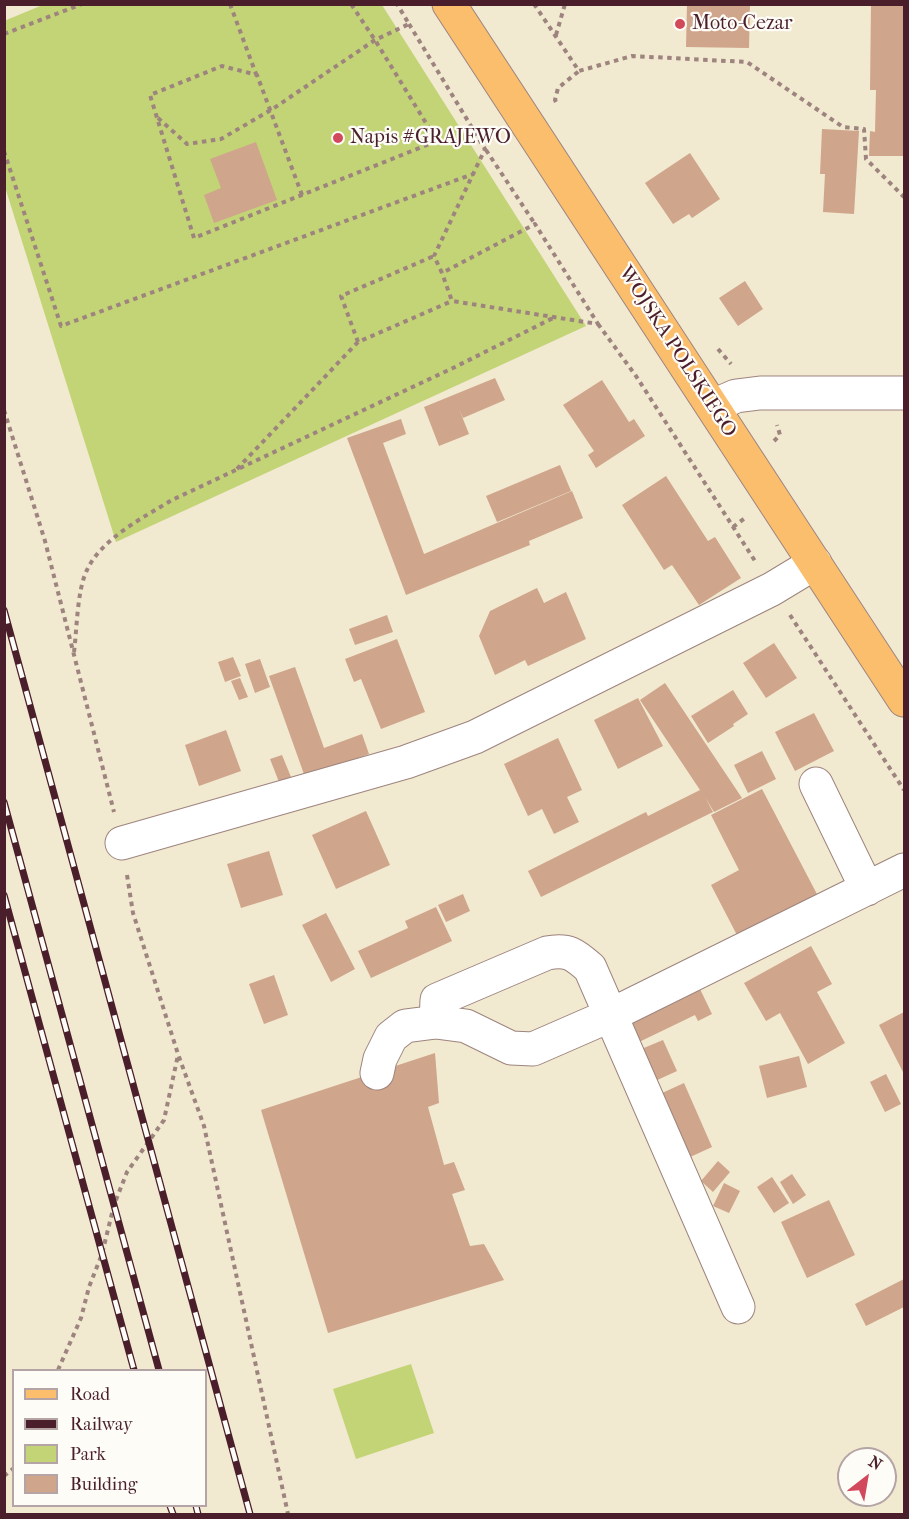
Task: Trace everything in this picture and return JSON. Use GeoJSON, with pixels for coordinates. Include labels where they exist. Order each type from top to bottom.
{"type":"FeatureCollection","features":[{"type":"Feature","properties":{"kind":"main road","name":"WOJSKA POLSKIEGO"},"geometry":{"type":"LineString","coordinates":[[449,4],[904,700]]}},
{"type":"Feature","properties":{"kind":"street"},"geometry":{"type":"LineString","coordinates":[[713,406],[736,396],[760,393],[904,393]]}},
{"type":"Feature","properties":{"kind":"street"},"geometry":{"type":"LineString","coordinates":[[122,843],[406,762],[475,737],[772,589],[814,563]]}},
{"type":"Feature","properties":{"kind":"street"},"geometry":{"type":"LineString","coordinates":[[816,784],[867,889]]}},
{"type":"Feature","properties":{"kind":"street"},"geometry":{"type":"LineString","coordinates":[[377,1073],[380,1059],[392,1037],[405,1026],[436,1022],[466,1026],[511,1047],[533,1049],[611,1015],[904,870]]}},
{"type":"Feature","properties":{"kind":"street"},"geometry":{"type":"LineString","coordinates":[[436,1022],[437,1000],[547,953],[562,950],[575,955],[590,968],[738,1307]]}},
{"type":"Feature","properties":{"kind":"path"},"geometry":{"type":"LineString","coordinates":[[4,34],[82,4]]}},
{"type":"Feature","properties":{"kind":"path"},"geometry":{"type":"LineString","coordinates":[[230,4],[302,195]]}},
{"type":"Feature","properties":{"kind":"path"},"geometry":{"type":"LineString","coordinates":[[257,75],[222,66],[150,95],[194,238],[437,141],[351,4]]}},
{"type":"Feature","properties":{"kind":"path"},"geometry":{"type":"LineString","coordinates":[[397,4],[485,149],[598,324],[636,376]]}},
{"type":"Feature","properties":{"kind":"path"},"geometry":{"type":"LineString","coordinates":[[534,4],[579,71]]}},
{"type":"Feature","properties":{"kind":"path"},"geometry":{"type":"LineString","coordinates":[[555,36],[565,4]]}},
{"type":"Feature","properties":{"kind":"path"},"geometry":{"type":"LineString","coordinates":[[158,118],[188,144],[221,140],[271,110],[375,40],[409,24]]}},
{"type":"Feature","properties":{"kind":"path"},"geometry":{"type":"LineString","coordinates":[[561,110],[555,100],[558,88],[579,71],[632,56],[747,62],[843,127],[864,129],[866,159],[904,197]]}},
{"type":"Feature","properties":{"kind":"path"},"geometry":{"type":"LineString","coordinates":[[358,342],[341,296],[434,256],[485,149]]}},
{"type":"Feature","properties":{"kind":"path"},"geometry":{"type":"LineString","coordinates":[[4,151],[62,326],[473,174]]}},
{"type":"Feature","properties":{"kind":"path"},"geometry":{"type":"LineString","coordinates":[[442,273],[535,224]]}},
{"type":"Feature","properties":{"kind":"path"},"geometry":{"type":"LineString","coordinates":[[434,256],[452,301]]}},
{"type":"Feature","properties":{"kind":"path"},"geometry":{"type":"LineString","coordinates":[[234,472],[358,342],[452,301],[598,324]]}},
{"type":"Feature","properties":{"kind":"path"},"geometry":{"type":"LineString","coordinates":[[74,657],[80,598],[87,570],[104,548],[128,527],[172,500],[556,317]]}},
{"type":"Feature","properties":{"kind":"path"},"geometry":{"type":"LineString","coordinates":[[4,410],[45,541],[122,843],[133,913],[178,1054],[204,1126],[288,1515]]}},
{"type":"Feature","properties":{"kind":"path"},"geometry":{"type":"LineString","coordinates":[[733,527],[746,518]]}},
{"type":"Feature","properties":{"kind":"path"},"geometry":{"type":"LineString","coordinates":[[59,1369],[81,1318],[89,1287],[102,1254],[114,1205],[127,1172],[164,1120],[178,1054]]}},
{"type":"Feature","properties":{"kind":"green space"},"geometry":{"type":"Polygon","coordinates":[[[45,4],[382,5],[586,326],[116,542],[5,187],[4,21],[45,4]]]}},
{"type":"Feature","properties":{"kind":"green space"},"geometry":{"type":"Polygon","coordinates":[[[411,1364],[434,1433],[356,1459],[333,1389],[411,1364]]]}},
{"type":"Feature","properties":{"kind":"building"},"geometry":{"type":"Polygon","coordinates":[[[687,4],[750,4],[749,48],[686,47],[687,4]]]}},
{"type":"Feature","properties":{"kind":"building"},"geometry":{"type":"Polygon","coordinates":[[[871,4],[904,4],[904,156],[869,156],[870,131],[875,132],[876,90],[870,90],[871,4]]]}},
{"type":"Feature","properties":{"kind":"building"},"geometry":{"type":"Polygon","coordinates":[[[822,129],[859,131],[854,214],[823,212],[825,174],[820,174],[822,129]]]}},
{"type":"Feature","properties":{"kind":"building"},"geometry":{"type":"Polygon","coordinates":[[[256,142],[277,200],[214,223],[204,195],[221,188],[210,159],[256,142]]]}},
{"type":"Feature","properties":{"kind":"building"},"geometry":{"type":"Polygon","coordinates":[[[690,153],[720,199],[692,218],[689,214],[673,224],[645,183],[690,153]]]}},
{"type":"Feature","properties":{"kind":"building"},"geometry":{"type":"Polygon","coordinates":[[[745,281],[763,309],[738,326],[719,298],[745,281]]]}},
{"type":"Feature","properties":{"kind":"building"},"geometry":{"type":"Polygon","coordinates":[[[495,378],[505,400],[463,418],[459,409],[469,434],[439,446],[424,407],[495,378]]]}},
{"type":"Feature","properties":{"kind":"building"},"geometry":{"type":"Polygon","coordinates":[[[602,380],[629,422],[634,419],[645,436],[596,468],[588,455],[594,451],[563,405],[602,380]]]}},
{"type":"Feature","properties":{"kind":"building"},"geometry":{"type":"Polygon","coordinates":[[[401,419],[406,434],[383,443],[424,554],[572,491],[583,518],[529,541],[530,545],[406,595],[347,438],[401,419]]]}},
{"type":"Feature","properties":{"kind":"building"},"geometry":{"type":"Polygon","coordinates":[[[560,465],[571,491],[497,522],[486,496],[560,465]]]}},
{"type":"Feature","properties":{"kind":"building"},"geometry":{"type":"Polygon","coordinates":[[[666,476],[708,541],[715,537],[741,578],[699,605],[672,565],[664,570],[622,505],[666,476]]]}},
{"type":"Feature","properties":{"kind":"building"},"geometry":{"type":"Polygon","coordinates":[[[537,588],[544,603],[566,592],[586,639],[528,666],[525,660],[495,675],[479,636],[490,611],[537,588]]]}},
{"type":"Feature","properties":{"kind":"building"},"geometry":{"type":"Polygon","coordinates":[[[387,615],[393,632],[355,645],[349,629],[387,615]]]}},
{"type":"Feature","properties":{"kind":"building"},"geometry":{"type":"Polygon","coordinates":[[[397,639],[425,712],[381,729],[361,679],[354,682],[345,659],[397,639]]]}},
{"type":"Feature","properties":{"kind":"building"},"geometry":{"type":"Polygon","coordinates":[[[774,643],[797,678],[766,698],[743,663],[774,643]]]}},
{"type":"Feature","properties":{"kind":"building"},"geometry":{"type":"Polygon","coordinates":[[[233,657],[241,676],[225,682],[218,662],[233,657]]]}},
{"type":"Feature","properties":{"kind":"building"},"geometry":{"type":"Polygon","coordinates":[[[260,659],[270,687],[255,693],[245,664],[260,659]]]}},
{"type":"Feature","properties":{"kind":"building"},"geometry":{"type":"Polygon","coordinates":[[[295,667],[324,748],[362,734],[369,754],[305,777],[269,676],[295,667]]]}},
{"type":"Feature","properties":{"kind":"building"},"geometry":{"type":"Polygon","coordinates":[[[240,678],[248,697],[239,700],[231,681],[240,678]]]}},
{"type":"Feature","properties":{"kind":"building"},"geometry":{"type":"Polygon","coordinates":[[[665,683],[742,798],[714,812],[705,797],[713,812],[541,897],[528,871],[646,812],[648,816],[700,790],[640,700],[665,683]]]}},
{"type":"Feature","properties":{"kind":"building"},"geometry":{"type":"Polygon","coordinates":[[[733,690],[748,714],[708,743],[691,716],[733,690]]]}},
{"type":"Feature","properties":{"kind":"building"},"geometry":{"type":"Polygon","coordinates":[[[638,698],[663,746],[618,769],[594,720],[638,698]]]}},
{"type":"Feature","properties":{"kind":"building"},"geometry":{"type":"Polygon","coordinates":[[[814,713],[834,751],[795,771],[775,732],[814,713]]]}},
{"type":"Feature","properties":{"kind":"building"},"geometry":{"type":"Polygon","coordinates":[[[226,730],[241,771],[199,786],[185,745],[226,730]]]}},
{"type":"Feature","properties":{"kind":"building"},"geometry":{"type":"Polygon","coordinates":[[[558,738],[582,790],[567,797],[579,822],[554,834],[542,809],[528,816],[504,764],[558,738]]]}},
{"type":"Feature","properties":{"kind":"building"},"geometry":{"type":"Polygon","coordinates":[[[762,751],[776,779],[748,793],[734,765],[762,751]]]}},
{"type":"Feature","properties":{"kind":"building"},"geometry":{"type":"Polygon","coordinates":[[[282,755],[291,777],[279,782],[270,759],[282,755]]]}},
{"type":"Feature","properties":{"kind":"building"},"geometry":{"type":"Polygon","coordinates":[[[762,789],[819,898],[739,939],[711,885],[739,870],[711,815],[762,789]]]}},
{"type":"Feature","properties":{"kind":"building"},"geometry":{"type":"Polygon","coordinates":[[[366,811],[390,865],[336,889],[312,835],[366,811]]]}},
{"type":"Feature","properties":{"kind":"building"},"geometry":{"type":"Polygon","coordinates":[[[269,851],[283,895],[241,908],[227,864],[269,851]]]}},
{"type":"Feature","properties":{"kind":"building"},"geometry":{"type":"Polygon","coordinates":[[[463,894],[470,911],[446,922],[438,905],[463,894]]]}},
{"type":"Feature","properties":{"kind":"building"},"geometry":{"type":"Polygon","coordinates":[[[436,907],[452,941],[371,978],[358,951],[408,928],[405,921],[436,907]]]}},
{"type":"Feature","properties":{"kind":"building"},"geometry":{"type":"Polygon","coordinates":[[[326,913],[355,969],[331,982],[302,925],[326,913]]]}},
{"type":"Feature","properties":{"kind":"building"},"geometry":{"type":"Polygon","coordinates":[[[811,946],[832,984],[817,992],[845,1043],[808,1064],[780,1013],[766,1021],[744,983],[811,946]]]}},
{"type":"Feature","properties":{"kind":"building"},"geometry":{"type":"Polygon","coordinates":[[[274,975],[288,1015],[264,1024],[249,984],[274,975]]]}},
{"type":"Feature","properties":{"kind":"building"},"geometry":{"type":"Polygon","coordinates":[[[700,989],[712,1014],[698,1021],[695,1015],[637,1043],[627,1024],[700,989]]]}},
{"type":"Feature","properties":{"kind":"building"},"geometry":{"type":"Polygon","coordinates":[[[904,1012],[904,1074],[879,1025],[904,1012]]]}},
{"type":"Feature","properties":{"kind":"building"},"geometry":{"type":"Polygon","coordinates":[[[663,1040],[677,1071],[653,1082],[639,1050],[663,1040]]]}},
{"type":"Feature","properties":{"kind":"building"},"geometry":{"type":"Polygon","coordinates":[[[435,1053],[439,1103],[428,1107],[444,1165],[454,1162],[465,1190],[452,1194],[470,1246],[484,1244],[504,1280],[328,1333],[261,1110],[435,1053]]]}},
{"type":"Feature","properties":{"kind":"building"},"geometry":{"type":"Polygon","coordinates":[[[799,1056],[807,1087],[767,1098],[759,1066],[799,1056]]]}},
{"type":"Feature","properties":{"kind":"building"},"geometry":{"type":"Polygon","coordinates":[[[886,1074],[901,1104],[885,1112],[870,1082],[886,1074]]]}},
{"type":"Feature","properties":{"kind":"building"},"geometry":{"type":"Polygon","coordinates":[[[684,1083],[712,1147],[688,1158],[660,1094],[684,1083]]]}},
{"type":"Feature","properties":{"kind":"building"},"geometry":{"type":"Polygon","coordinates":[[[718,1161],[730,1172],[713,1192],[701,1181],[718,1161]]]}},
{"type":"Feature","properties":{"kind":"building"},"geometry":{"type":"Polygon","coordinates":[[[792,1174],[806,1195],[793,1204],[780,1182],[792,1174]]]}},
{"type":"Feature","properties":{"kind":"building"},"geometry":{"type":"Polygon","coordinates":[[[772,1177],[789,1203],[774,1213],[757,1187],[772,1177]]]}},
{"type":"Feature","properties":{"kind":"building"},"geometry":{"type":"Polygon","coordinates":[[[724,1183],[740,1191],[729,1213],[713,1206],[724,1183]]]}},
{"type":"Feature","properties":{"kind":"building"},"geometry":{"type":"Polygon","coordinates":[[[829,1200],[855,1255],[807,1278],[781,1222],[829,1200]]]}},
{"type":"Feature","properties":{"kind":"building"},"geometry":{"type":"Polygon","coordinates":[[[904,1279],[904,1307],[866,1326],[855,1304],[904,1279]]]}},
{"type":"Feature","properties":{"kind":"railway"},"geometry":{"type":"LineString","coordinates":[[4,610],[250,1514]]}},
{"type":"Feature","properties":{"kind":"railway"},"geometry":{"type":"LineString","coordinates":[[4,802],[159,1369]]}},
{"type":"Feature","properties":{"kind":"railway"},"geometry":{"type":"LineString","coordinates":[[4,895],[134,1369]]}},
{"type":"Feature","properties":{"kind":"railway"},"geometry":{"type":"LineString","coordinates":[[170,1507],[173,1514]]}},
{"type":"Feature","properties":{"kind":"railway"},"geometry":{"type":"LineString","coordinates":[[196,1507],[198,1514]]}},
{"type":"Feature","properties":{"kind":"place","name":"Moto-Cezar"},"geometry":{"type":"Point","coordinates":[680,24]}},
{"type":"Feature","properties":{"kind":"place","name":"Napis #GRAJEWO"},"geometry":{"type":"Point","coordinates":[338,138]}}]}
